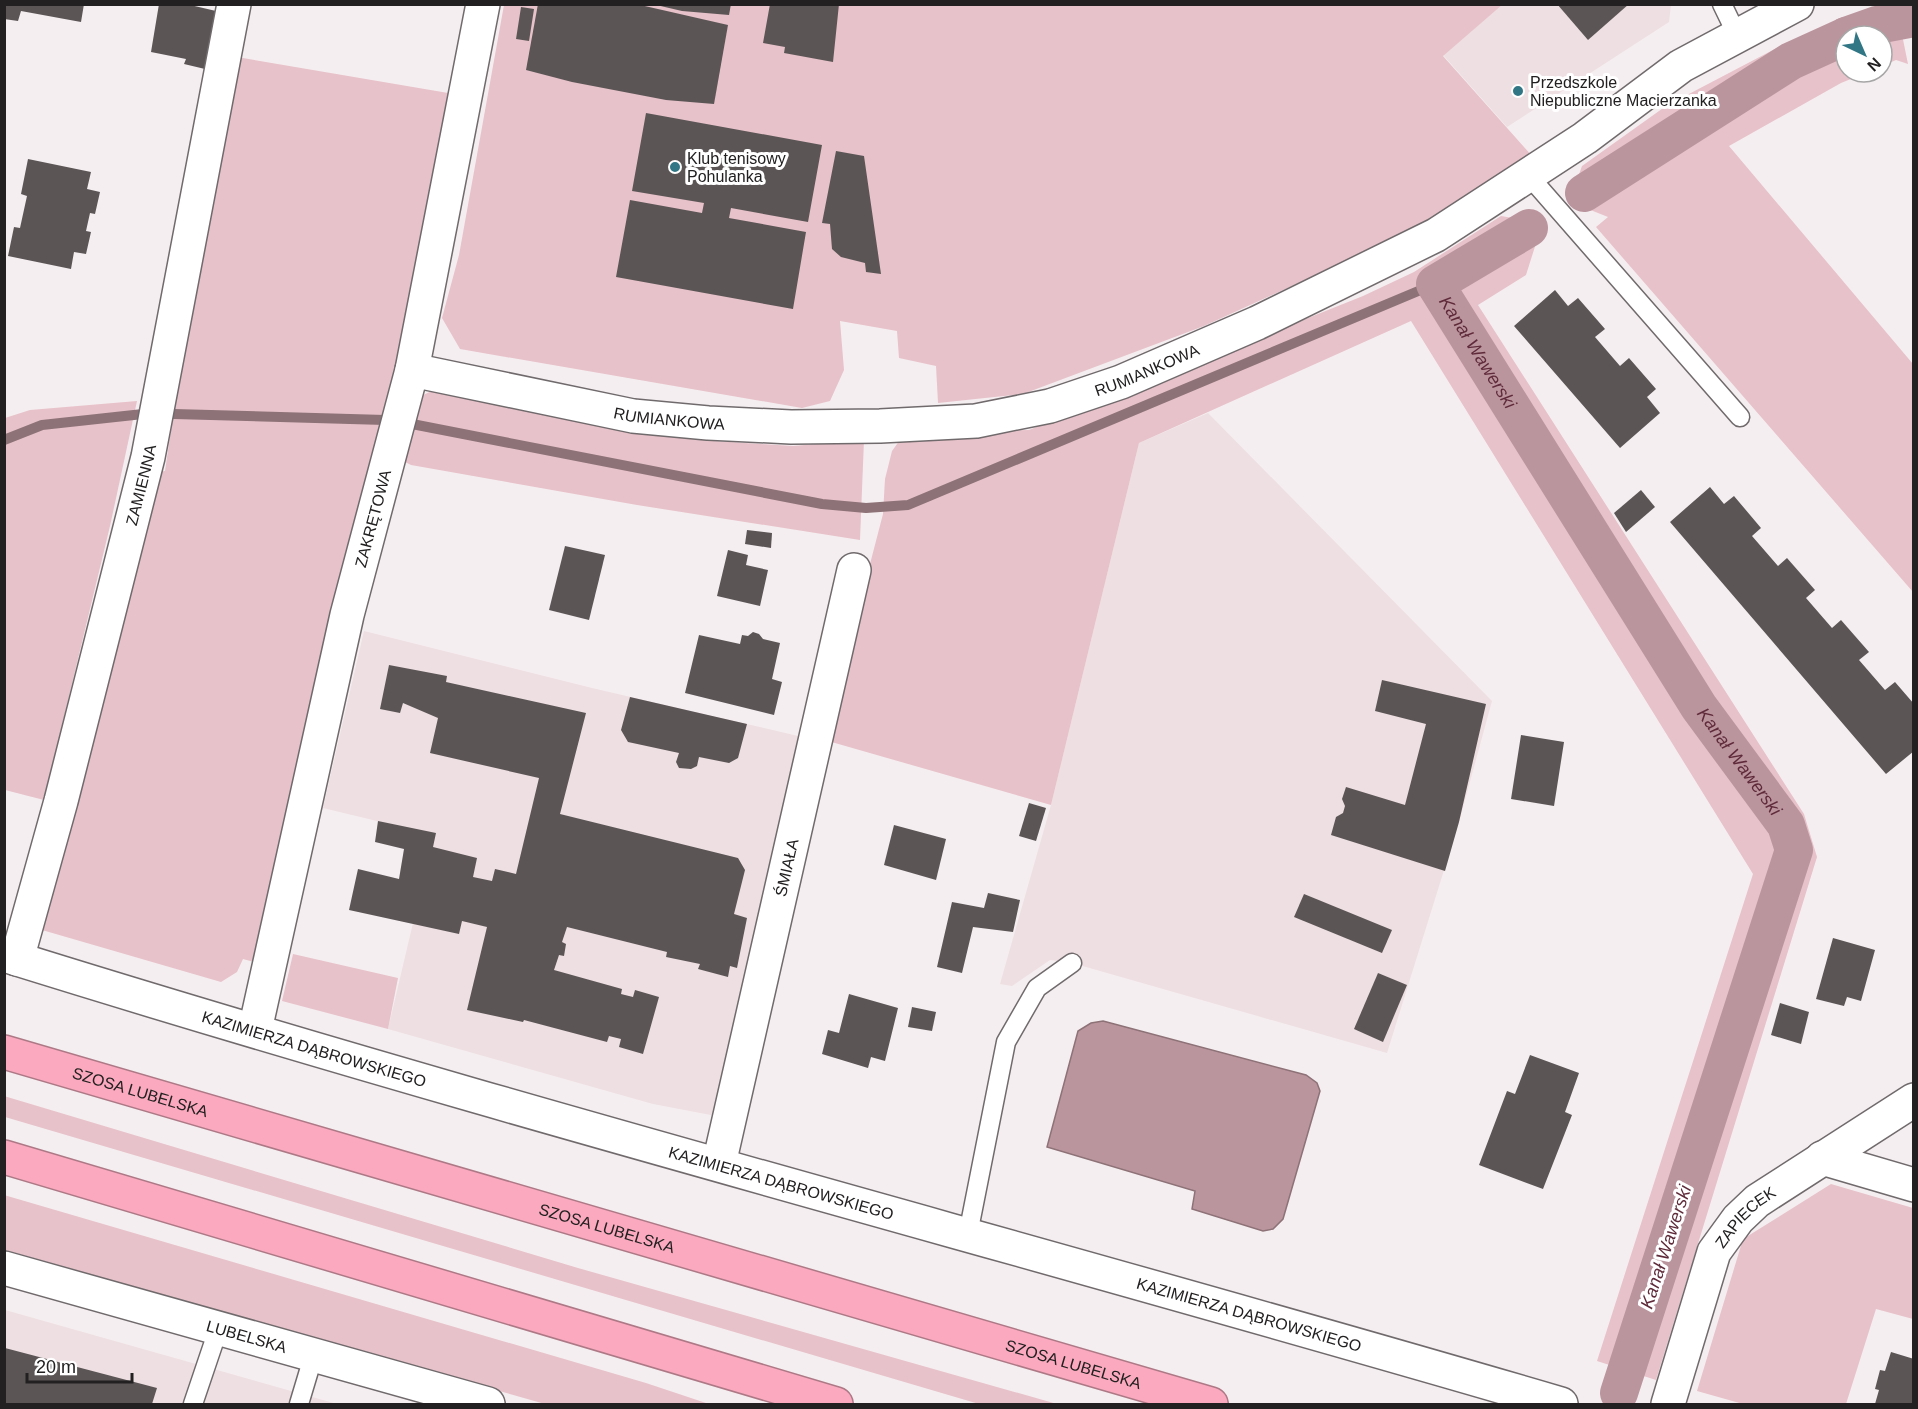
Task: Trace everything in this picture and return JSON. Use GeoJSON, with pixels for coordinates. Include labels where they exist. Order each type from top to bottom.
{"type":"FeatureCollection","features":[{"type":"Feature","properties":{"kind":"highway","name":"SZOSA LUBELSKA"},"geometry":{"type":"LineString","coordinates":[[4,1052],[1211,1404]]}},
{"type":"Feature","properties":{"kind":"highway"},"geometry":{"type":"LineString","coordinates":[[4,1157],[836,1404]]}},
{"type":"Feature","properties":{"kind":"street","name":"ZAMIENNA"},"geometry":{"type":"LineString","coordinates":[[11,957],[61,801],[150,448],[234,4]]}},
{"type":"Feature","properties":{"kind":"street","name":"ZAKRĘTOWA"},"geometry":{"type":"LineString","coordinates":[[255,1030],[347,615],[412,370],[483,4]]}},
{"type":"Feature","properties":{"kind":"street","name":"RUMIANKOWA"},"geometry":{"type":"LineString","coordinates":[[412,370],[633,416],[708,423],[791,427],[880,426],[976,421],[1050,406],[1121,382],[1246,327],[1436,235],[1585,138],[1681,66],[1797,4]]}},
{"type":"Feature","properties":{"kind":"street","name":"ŚMIAŁA"},"geometry":{"type":"LineString","coordinates":[[718,1164],[854,570]]}},
{"type":"Feature","properties":{"kind":"street","name":"KAZIMIERZA DĄBROWSKIEGO"},"geometry":{"type":"LineString","coordinates":[[11,957],[718,1164],[1561,1404]]}},
{"type":"Feature","properties":{"kind":"street","name":"ZAPIECEK"},"geometry":{"type":"LineString","coordinates":[[1668,1404],[1714,1252],[1738,1219],[1757,1201],[1914,1100]]}},
{"type":"Feature","properties":{"kind":"street"},"geometry":{"type":"LineString","coordinates":[[1822,1158],[1914,1185]]}},
{"type":"Feature","properties":{"kind":"street","name":"LUBELSKA"},"geometry":{"type":"LineString","coordinates":[[4,1268],[488,1404]]}},
{"type":"Feature","properties":{"kind":"lane"},"geometry":{"type":"LineString","coordinates":[[1722,4],[1737,35]]}},
{"type":"Feature","properties":{"kind":"lane"},"geometry":{"type":"LineString","coordinates":[[1528,175],[1740,417]]}},
{"type":"Feature","properties":{"kind":"lane"},"geometry":{"type":"LineString","coordinates":[[968,1234],[1006,1042],[1037,988],[1072,963]]}},
{"type":"Feature","properties":{"kind":"lane"},"geometry":{"type":"LineString","coordinates":[[193,1404],[219,1327]]}},
{"type":"Feature","properties":{"kind":"lane"},"geometry":{"type":"LineString","coordinates":[[299,1404],[314,1354]]}},
{"type":"Feature","properties":{"kind":"shaded area"},"geometry":{"type":"Polygon","coordinates":[[[504,5],[1502,5],[1443,56],[1533,157],[1397,238],[1204,326],[1023,394],[938,403],[936,366],[899,358],[897,331],[840,321],[844,370],[830,401],[802,408],[460,349],[442,318],[459,255],[504,5]]]}},
{"type":"Feature","properties":{"kind":"shaded area","name":"Przedszkole Niepubliczne Macierzanka"},"geometry":{"type":"Polygon","coordinates":[[[1502,5],[1671,5],[1669,22],[1507,127],[1443,55],[1502,5]]]}},
{"type":"Feature","properties":{"kind":"shaded area"},"geometry":{"type":"Polygon","coordinates":[[[1897,10],[1908,64],[1894,61],[1894,24],[1850,24],[1897,10]]]}},
{"type":"Feature","properties":{"kind":"shaded area"},"geometry":{"type":"Polygon","coordinates":[[[1834,29],[1834,84],[1839,84],[1729,146],[1913,364],[1913,592],[1596,227],[1608,217],[1583,207],[1573,191],[1582,166],[1666,106],[1786,43],[1834,29]]]}},
{"type":"Feature","properties":{"kind":"shaded area"},"geometry":{"type":"Polygon","coordinates":[[[237,57],[454,94],[391,402],[254,962],[243,959],[237,972],[221,982],[42,930],[150,472],[165,471],[176,396],[237,57]]]}},
{"type":"Feature","properties":{"kind":"shaded area"},"geometry":{"type":"Polygon","coordinates":[[[1501,216],[1524,220],[1538,237],[1526,275],[1478,305],[1804,814],[1817,857],[1656,1380],[1597,1361],[1753,874],[1411,321],[1139,443],[1051,805],[828,741],[883,514],[885,479],[892,451],[905,433],[1029,430],[1363,296],[1414,272],[1501,216]]]}},
{"type":"Feature","properties":{"kind":"shaded area"},"geometry":{"type":"Polygon","coordinates":[[[436,389],[714,441],[793,446],[864,440],[860,540],[637,505],[411,465],[405,462],[421,396],[436,389]]]}},
{"type":"Feature","properties":{"kind":"shaded area"},"geometry":{"type":"Polygon","coordinates":[[[137,401],[110,526],[44,800],[5,790],[5,418],[30,410],[137,401]]]}},
{"type":"Feature","properties":{"kind":"shaded area"},"geometry":{"type":"Polygon","coordinates":[[[1208,413],[1492,701],[1459,822],[1387,1053],[1072,963],[1050,960],[1012,986],[1000,984],[1051,805],[1139,443],[1208,413]]]}},
{"type":"Feature","properties":{"kind":"shaded area"},"geometry":{"type":"Polygon","coordinates":[[[364,631],[798,736],[716,1116],[653,1104],[388,1029],[413,923],[410,829],[323,808],[364,631]]]}},
{"type":"Feature","properties":{"kind":"shaded area"},"geometry":{"type":"Polygon","coordinates":[[[293,954],[398,978],[388,1029],[282,1001],[293,954]]]}},
{"type":"Feature","properties":{"kind":"shaded area"},"geometry":{"type":"Polygon","coordinates":[[[1103,1021],[1306,1075],[1317,1083],[1320,1091],[1283,1219],[1273,1229],[1263,1231],[1192,1209],[1195,1191],[1047,1147],[1078,1031],[1091,1023],[1103,1021]]]}},
{"type":"Feature","properties":{"kind":"shaded area"},"geometry":{"type":"Polygon","coordinates":[[[4,1096],[578,1268],[1057,1404],[979,1404],[5,1117],[4,1096]]]}},
{"type":"Feature","properties":{"kind":"shaded area"},"geometry":{"type":"Polygon","coordinates":[[[1831,1184],[1913,1208],[1913,1319],[1876,1309],[1846,1404],[1743,1404],[1697,1391],[1743,1239],[1831,1184]]]}},
{"type":"Feature","properties":{"kind":"shaded area"},"geometry":{"type":"Polygon","coordinates":[[[4,1195],[646,1383],[709,1404],[545,1404],[5,1250],[4,1195]]]}},
{"type":"Feature","properties":{"kind":"shaded area"},"geometry":{"type":"Polygon","coordinates":[[[5,1310],[337,1404],[5,1404],[5,1310]]]}},
{"type":"Feature","properties":{"kind":"building"},"geometry":{"type":"Polygon","coordinates":[[[4,4],[84,4],[81,22],[21,11],[18,21],[4,19],[4,4]]]}},
{"type":"Feature","properties":{"kind":"building"},"geometry":{"type":"Polygon","coordinates":[[[159,4],[186,4],[216,11],[205,69],[184,64],[186,59],[151,52],[159,4]]]}},
{"type":"Feature","properties":{"kind":"building"},"geometry":{"type":"Polygon","coordinates":[[[538,4],[636,4],[728,25],[714,104],[666,100],[572,82],[526,70],[538,4]]]}},
{"type":"Feature","properties":{"kind":"building"},"geometry":{"type":"Polygon","coordinates":[[[652,4],[731,4],[729,15],[682,11],[652,4]]]}},
{"type":"Feature","properties":{"kind":"building"},"geometry":{"type":"Polygon","coordinates":[[[770,4],[839,4],[833,62],[784,53],[785,47],[763,43],[770,4]]]}},
{"type":"Feature","properties":{"kind":"building"},"geometry":{"type":"Polygon","coordinates":[[[1557,4],[1629,4],[1588,40],[1557,4]]]}},
{"type":"Feature","properties":{"kind":"building"},"geometry":{"type":"Polygon","coordinates":[[[521,7],[534,9],[529,41],[516,39],[521,7]]]}},
{"type":"Feature","properties":{"kind":"building"},"geometry":{"type":"Polygon","coordinates":[[[646,113],[822,145],[808,222],[731,208],[729,218],[806,232],[793,309],[616,277],[630,200],[702,213],[704,203],[632,191],[646,113]]]}},
{"type":"Feature","properties":{"kind":"building","name":"Klub tenisowy Pohulanka"},"geometry":{"type":"Polygon","coordinates":[[[836,151],[864,156],[881,274],[866,272],[865,263],[841,257],[832,249],[830,224],[822,223],[836,151]]]}},
{"type":"Feature","properties":{"kind":"building"},"geometry":{"type":"Polygon","coordinates":[[[28,159],[91,172],[87,189],[100,192],[95,214],[90,213],[86,231],[91,232],[86,254],[74,252],[71,269],[8,256],[14,227],[20,228],[27,196],[21,194],[28,159]]]}},
{"type":"Feature","properties":{"kind":"building"},"geometry":{"type":"Polygon","coordinates":[[[1555,290],[1568,306],[1578,298],[1605,329],[1595,337],[1620,366],[1629,358],[1656,389],[1647,397],[1660,413],[1620,448],[1514,326],[1555,290]]]}},
{"type":"Feature","properties":{"kind":"building"},"geometry":{"type":"Polygon","coordinates":[[[1710,487],[1724,504],[1734,496],[1761,528],[1752,536],[1778,566],[1787,558],[1815,590],[1806,598],[1832,628],[1841,620],[1869,652],[1859,660],[1885,690],[1895,682],[1914,704],[1914,751],[1886,774],[1670,522],[1710,487]]]}},
{"type":"Feature","properties":{"kind":"building"},"geometry":{"type":"Polygon","coordinates":[[[1641,490],[1655,507],[1626,532],[1614,513],[1641,490]]]}},
{"type":"Feature","properties":{"kind":"building"},"geometry":{"type":"Polygon","coordinates":[[[747,530],[772,533],[771,548],[745,544],[747,530]]]}},
{"type":"Feature","properties":{"kind":"building"},"geometry":{"type":"Polygon","coordinates":[[[565,546],[605,555],[589,620],[549,610],[565,546]]]}},
{"type":"Feature","properties":{"kind":"building"},"geometry":{"type":"Polygon","coordinates":[[[728,550],[748,555],[746,565],[768,570],[760,606],[717,596],[728,550]]]}},
{"type":"Feature","properties":{"kind":"building"},"geometry":{"type":"Polygon","coordinates":[[[753,632],[759,634],[763,639],[780,643],[772,679],[782,682],[774,715],[685,693],[699,635],[740,644],[742,635],[748,636],[753,632]]]}},
{"type":"Feature","properties":{"kind":"building"},"geometry":{"type":"Polygon","coordinates":[[[389,665],[447,676],[446,682],[586,713],[560,814],[738,858],[745,870],[734,914],[747,918],[737,968],[730,966],[728,977],[698,969],[700,964],[666,957],[667,952],[567,927],[562,942],[566,944],[564,956],[559,955],[554,970],[622,989],[621,994],[633,997],[635,990],[659,997],[643,1054],[619,1047],[621,1039],[609,1036],[607,1042],[524,1020],[523,1022],[467,1010],[487,927],[462,921],[459,934],[349,910],[358,869],[399,879],[404,849],[375,842],[378,821],[436,833],[433,847],[477,858],[473,877],[492,881],[495,869],[516,874],[539,778],[430,753],[438,718],[403,703],[400,713],[380,709],[389,665]]]}},
{"type":"Feature","properties":{"kind":"building"},"geometry":{"type":"Polygon","coordinates":[[[1382,680],[1486,704],[1459,822],[1445,871],[1331,835],[1336,817],[1343,813],[1345,806],[1342,799],[1346,787],[1405,805],[1426,724],[1375,711],[1382,680]]]}},
{"type":"Feature","properties":{"kind":"building"},"geometry":{"type":"Polygon","coordinates":[[[630,697],[747,724],[738,758],[729,763],[699,757],[697,766],[691,769],[679,768],[676,762],[679,753],[628,742],[621,730],[630,697]]]}},
{"type":"Feature","properties":{"kind":"building"},"geometry":{"type":"Polygon","coordinates":[[[1521,735],[1564,742],[1554,806],[1511,799],[1521,735]]]}},
{"type":"Feature","properties":{"kind":"building"},"geometry":{"type":"Polygon","coordinates":[[[1029,803],[1046,808],[1036,841],[1019,836],[1029,803]]]}},
{"type":"Feature","properties":{"kind":"building"},"geometry":{"type":"Polygon","coordinates":[[[894,825],[946,839],[936,880],[884,865],[894,825]]]}},
{"type":"Feature","properties":{"kind":"building"},"geometry":{"type":"Polygon","coordinates":[[[988,893],[1020,900],[1013,932],[973,927],[962,973],[937,967],[952,902],[984,908],[988,893]]]}},
{"type":"Feature","properties":{"kind":"building"},"geometry":{"type":"Polygon","coordinates":[[[1304,894],[1392,930],[1382,953],[1294,917],[1304,894]]]}},
{"type":"Feature","properties":{"kind":"building"},"geometry":{"type":"Polygon","coordinates":[[[1833,938],[1875,950],[1861,1001],[1847,997],[1844,1006],[1816,999],[1833,938]]]}},
{"type":"Feature","properties":{"kind":"building"},"geometry":{"type":"Polygon","coordinates":[[[1378,973],[1407,985],[1383,1042],[1354,1029],[1378,973]]]}},
{"type":"Feature","properties":{"kind":"building"},"geometry":{"type":"Polygon","coordinates":[[[849,994],[898,1008],[885,1061],[871,1057],[868,1068],[822,1054],[828,1030],[839,1033],[849,994]]]}},
{"type":"Feature","properties":{"kind":"building"},"geometry":{"type":"Polygon","coordinates":[[[1780,1003],[1809,1012],[1801,1044],[1771,1035],[1780,1003]]]}},
{"type":"Feature","properties":{"kind":"building"},"geometry":{"type":"Polygon","coordinates":[[[912,1007],[936,1012],[932,1031],[908,1027],[912,1007]]]}},
{"type":"Feature","properties":{"kind":"building"},"geometry":{"type":"Polygon","coordinates":[[[1530,1055],[1579,1073],[1565,1112],[1572,1115],[1543,1189],[1479,1165],[1507,1091],[1515,1094],[1530,1055]]]}},
{"type":"Feature","properties":{"kind":"building"},"geometry":{"type":"Polygon","coordinates":[[[5,1348],[157,1388],[152,1404],[4,1404],[5,1348]]]}},
{"type":"Feature","properties":{"kind":"building"},"geometry":{"type":"Polygon","coordinates":[[[1891,1352],[1914,1359],[1914,1404],[1875,1404],[1879,1390],[1875,1389],[1880,1370],[1885,1371],[1891,1352]]]}},
{"type":"Feature","properties":{"kind":"waterway","name":"Kanał Wawerski"},"geometry":{"type":"LineString","coordinates":[[1882,24],[1914,18]]}},
{"type":"Feature","properties":{"kind":"waterway","name":"Kanał Wawerski"},"geometry":{"type":"LineString","coordinates":[[1584,193],[1791,61],[1834,41]]}},
{"type":"Feature","properties":{"kind":"waterway","name":"Kanał Wawerski"},"geometry":{"type":"LineString","coordinates":[[1529,228],[1435,284],[1699,707],[1786,825],[1794,850],[1619,1393]]}},
{"type":"Feature","properties":{"kind":"waterway"},"geometry":{"type":"LineString","coordinates":[[412,424],[822,504],[866,508],[908,505],[1435,284]]}},
{"type":"Feature","properties":{"kind":"waterway"},"geometry":{"type":"LineString","coordinates":[[4,440],[42,425],[143,414]]}},
{"type":"Feature","properties":{"kind":"waterway"},"geometry":{"type":"LineString","coordinates":[[174,414],[385,420]]}},
{"type":"Feature","properties":{"kind":"place","name":"Przedszkole Niepubliczne Macierzanka"},"geometry":{"type":"Point","coordinates":[1518,91]}},
{"type":"Feature","properties":{"kind":"place","name":"Klub tenisowy Pohulanka"},"geometry":{"type":"Point","coordinates":[675,167]}}]}
